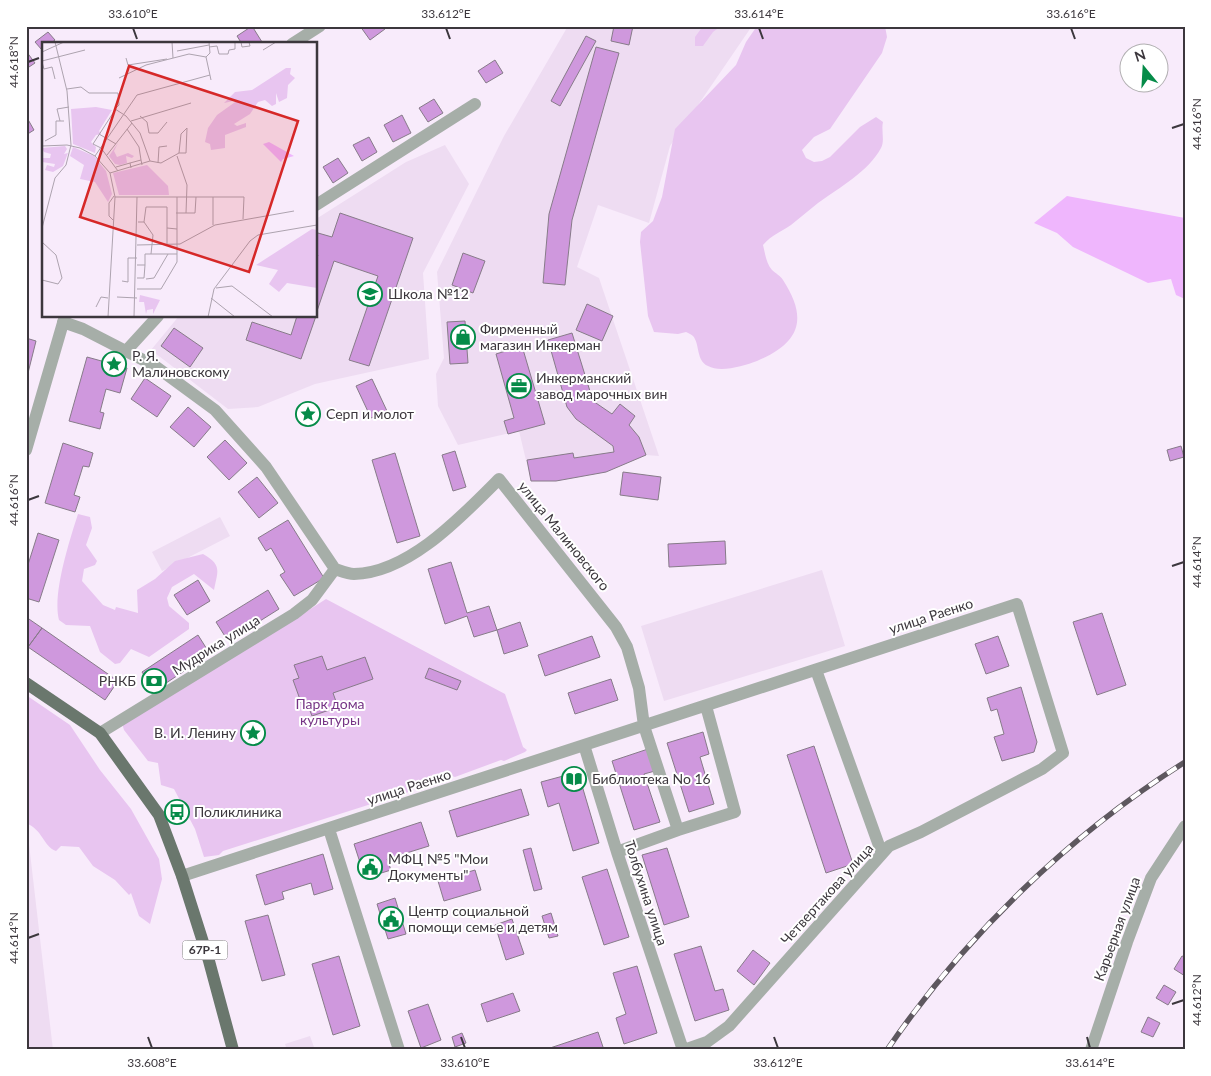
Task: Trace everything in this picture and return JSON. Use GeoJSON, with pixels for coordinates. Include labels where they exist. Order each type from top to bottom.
{"type":"FeatureCollection","features":[{"type":"Feature","properties":{"kind":"main road","name":"67Р-1"},"geometry":{"type":"LineString","coordinates":[[26,683],[100,733],[159,815],[182,876],[209,961],[233,1050]]}},
{"type":"Feature","properties":{"kind":"street"},"geometry":{"type":"LineString","coordinates":[[295,42],[320,26]]}},
{"type":"Feature","properties":{"kind":"street"},"geometry":{"type":"LineString","coordinates":[[318,204],[475,104]]}},
{"type":"Feature","properties":{"kind":"street"},"geometry":{"type":"LineString","coordinates":[[126,351],[156,318]]}},
{"type":"Feature","properties":{"kind":"street"},"geometry":{"type":"LineString","coordinates":[[26,450],[64,319],[155,366],[215,410],[266,467],[335,569]]}},
{"type":"Feature","properties":{"kind":"street","name":"улица Малиновского"},"geometry":{"type":"LineString","coordinates":[[335,569],[352,575],[372,572],[408,558],[452,525],[499,480],[616,627],[627,647],[636,680],[644,726]]}},
{"type":"Feature","properties":{"kind":"street","name":"Мудрика улица"},"geometry":{"type":"LineString","coordinates":[[100,733],[294,614],[312,600],[335,569]]}},
{"type":"Feature","properties":{"kind":"street","name":"улица Раенко"},"geometry":{"type":"LineString","coordinates":[[182,876],[1017,604],[1063,753]]}},
{"type":"Feature","properties":{"kind":"street"},"geometry":{"type":"LineString","coordinates":[[816,670],[882,854]]}},
{"type":"Feature","properties":{"kind":"street"},"geometry":{"type":"LineString","coordinates":[[617,852],[735,812],[706,706]]}},
{"type":"Feature","properties":{"kind":"street"},"geometry":{"type":"LineString","coordinates":[[644,726],[678,830]]}},
{"type":"Feature","properties":{"kind":"street","name":"Толбухина улица"},"geometry":{"type":"LineString","coordinates":[[584,745],[617,852],[684,1050]]}},
{"type":"Feature","properties":{"kind":"street","name":"Четвертакова улица"},"geometry":{"type":"LineString","coordinates":[[684,1050],[707,1042],[729,1026],[889,846],[921,832],[1042,769],[1063,753]]}},
{"type":"Feature","properties":{"kind":"street","name":"Карьерная улица"},"geometry":{"type":"LineString","coordinates":[[1091,1050],[1127,942],[1151,878],[1185,826]]}},
{"type":"Feature","properties":{"kind":"street"},"geometry":{"type":"LineString","coordinates":[[329,829],[399,1050]]}},
{"type":"Feature","properties":{"kind":"shaded area","name":"Инкерманский завод марочных вин"},"geometry":{"type":"Polygon","coordinates":[[[568,26],[752,26],[670,146],[649,223],[598,205],[577,267],[599,278],[659,456],[646,455],[606,472],[556,481],[531,481],[519,431],[458,445],[438,406],[436,374],[444,358],[437,272],[504,136],[568,26]]]}},
{"type":"Feature","properties":{"kind":"shaded area","name":"Школа №12"},"geometry":{"type":"Polygon","coordinates":[[[445,145],[469,184],[423,273],[429,359],[315,384],[258,407],[228,409],[151,350],[177,318],[318,318],[318,218],[406,162],[445,145]]]}},
{"type":"Feature","properties":{"kind":"shaded area"},"geometry":{"type":"Polygon","coordinates":[[[1067,196],[1185,218],[1185,299],[1176,295],[1171,279],[1148,283],[1073,247],[1057,233],[1034,223],[1067,196]]]}},
{"type":"Feature","properties":{"kind":"shaded area"},"geometry":{"type":"Polygon","coordinates":[[[220,517],[230,536],[162,571],[152,552],[220,517]]]}},
{"type":"Feature","properties":{"kind":"shaded area"},"geometry":{"type":"Polygon","coordinates":[[[822,570],[845,646],[664,701],[641,626],[822,570]]]}},
{"type":"Feature","properties":{"kind":"shaded area"},"geometry":{"type":"Polygon","coordinates":[[[27,827],[53,1050],[26,1050],[27,827]]]}},
{"type":"Feature","properties":{"kind":"shaded area"},"geometry":{"type":"Polygon","coordinates":[[[310,1036],[315,1050],[287,1050],[285,1044],[310,1036]]]}},
{"type":"Feature","properties":{"kind":"green space"},"geometry":{"type":"Polygon","coordinates":[[[703,26],[721,26],[713,32],[703,46],[695,46],[695,37],[703,26]]]}},
{"type":"Feature","properties":{"kind":"green space"},"geometry":{"type":"Polygon","coordinates":[[[757,26],[885,26],[887,37],[882,53],[830,129],[814,137],[802,150],[806,158],[814,162],[822,161],[830,157],[860,127],[876,117],[883,122],[883,142],[876,156],[861,172],[763,245],[768,264],[783,280],[796,307],[796,329],[791,338],[771,354],[757,361],[739,367],[719,369],[704,364],[695,339],[690,334],[686,332],[678,334],[654,332],[648,316],[640,242],[641,232],[653,221],[662,197],[675,129],[736,65],[746,42],[757,26]]]}},
{"type":"Feature","properties":{"kind":"green space"},"geometry":{"type":"Polygon","coordinates":[[[78,514],[90,517],[92,528],[86,545],[97,561],[95,565],[84,569],[82,581],[103,605],[115,610],[116,607],[138,613],[137,590],[155,579],[175,561],[203,554],[213,561],[217,569],[214,590],[194,574],[172,587],[167,598],[169,606],[189,623],[189,629],[149,657],[131,649],[120,663],[115,664],[100,652],[90,626],[66,625],[59,620],[57,609],[60,582],[78,514]]]}},
{"type":"Feature","properties":{"kind":"green space","name":"Парк дома культуры"},"geometry":{"type":"Polygon","coordinates":[[[326,599],[505,694],[523,747],[527,750],[504,761],[501,760],[455,777],[452,776],[414,788],[412,791],[223,851],[219,855],[204,857],[195,829],[174,789],[161,785],[158,763],[148,761],[124,730],[122,723],[273,633],[326,599]]]}},
{"type":"Feature","properties":{"kind":"green space"},"geometry":{"type":"Polygon","coordinates":[[[26,695],[70,725],[100,770],[131,809],[159,859],[162,879],[150,924],[139,916],[131,893],[129,895],[115,880],[93,866],[79,847],[61,846],[56,851],[48,846],[32,826],[26,823],[26,695]]]}},
{"type":"Feature","properties":{"kind":"building"},"geometry":{"type":"Polygon","coordinates":[[[252,26],[262,42],[241,42],[237,36],[252,26]]]}},
{"type":"Feature","properties":{"kind":"building"},"geometry":{"type":"Polygon","coordinates":[[[360,26],[383,26],[385,29],[370,40],[360,26]]]}},
{"type":"Feature","properties":{"kind":"building"},"geometry":{"type":"Polygon","coordinates":[[[614,26],[633,26],[629,45],[611,41],[614,26]]]}},
{"type":"Feature","properties":{"kind":"building"},"geometry":{"type":"Polygon","coordinates":[[[48,32],[55,40],[52,42],[42,42],[42,50],[35,42],[48,32]]]}},
{"type":"Feature","properties":{"kind":"building"},"geometry":{"type":"Polygon","coordinates":[[[586,36],[596,41],[560,106],[551,101],[586,36]]]}},
{"type":"Feature","properties":{"kind":"building"},"geometry":{"type":"Polygon","coordinates":[[[596,47],[619,53],[572,220],[565,285],[543,283],[549,214],[596,47]]]}},
{"type":"Feature","properties":{"kind":"building"},"geometry":{"type":"Polygon","coordinates":[[[26,51],[35,63],[26,69],[26,51]]]}},
{"type":"Feature","properties":{"kind":"building"},"geometry":{"type":"Polygon","coordinates":[[[495,60],[503,73],[486,83],[478,71],[495,60]]]}},
{"type":"Feature","properties":{"kind":"building"},"geometry":{"type":"Polygon","coordinates":[[[434,99],[443,113],[428,122],[419,108],[434,99]]]}},
{"type":"Feature","properties":{"kind":"building"},"geometry":{"type":"Polygon","coordinates":[[[402,115],[411,133],[393,142],[384,125],[402,115]]]}},
{"type":"Feature","properties":{"kind":"building"},"geometry":{"type":"Polygon","coordinates":[[[26,116],[34,130],[26,135],[26,116]]]}},
{"type":"Feature","properties":{"kind":"building"},"geometry":{"type":"Polygon","coordinates":[[[369,137],[377,152],[362,161],[353,145],[369,137]]]}},
{"type":"Feature","properties":{"kind":"building"},"geometry":{"type":"Polygon","coordinates":[[[338,158],[348,173],[333,183],[323,167],[338,158]]]}},
{"type":"Feature","properties":{"kind":"building"},"geometry":{"type":"Polygon","coordinates":[[[340,213],[413,238],[369,366],[349,360],[378,276],[334,261],[318,308],[318,233],[332,237],[340,213]]]}},
{"type":"Feature","properties":{"kind":"building"},"geometry":{"type":"Polygon","coordinates":[[[463,253],[485,261],[473,293],[452,285],[463,253]]]}},
{"type":"Feature","properties":{"kind":"building"},"geometry":{"type":"Polygon","coordinates":[[[587,304],[613,316],[602,341],[576,330],[587,304]]]}},
{"type":"Feature","properties":{"kind":"building"},"geometry":{"type":"Polygon","coordinates":[[[296,318],[315,318],[301,359],[246,340],[252,322],[291,335],[296,318]]]}},
{"type":"Feature","properties":{"kind":"building"},"geometry":{"type":"Polygon","coordinates":[[[465,321],[468,363],[450,364],[447,322],[465,321]]]}},
{"type":"Feature","properties":{"kind":"building"},"geometry":{"type":"Polygon","coordinates":[[[174,328],[203,348],[190,367],[161,346],[174,328]]]}},
{"type":"Feature","properties":{"kind":"building"},"geometry":{"type":"Polygon","coordinates":[[[572,333],[593,401],[612,414],[620,404],[635,416],[629,425],[639,437],[646,455],[606,472],[556,481],[531,481],[527,460],[573,453],[574,458],[614,452],[613,446],[576,419],[567,407],[548,340],[572,333]]]}},
{"type":"Feature","properties":{"kind":"building"},"geometry":{"type":"Polygon","coordinates":[[[26,338],[36,341],[26,381],[26,338]]]}},
{"type":"Feature","properties":{"kind":"building","name":"Инкерманский завод марочных вин"},"geometry":{"type":"Polygon","coordinates":[[[522,346],[545,424],[508,434],[504,421],[514,418],[496,354],[522,346]]]}},
{"type":"Feature","properties":{"kind":"building"},"geometry":{"type":"Polygon","coordinates":[[[87,357],[127,368],[120,393],[106,389],[100,412],[104,413],[100,429],[69,421],[87,357]]]}},
{"type":"Feature","properties":{"kind":"building"},"geometry":{"type":"Polygon","coordinates":[[[145,378],[171,396],[157,417],[131,399],[145,378]]]}},
{"type":"Feature","properties":{"kind":"building"},"geometry":{"type":"Polygon","coordinates":[[[372,379],[387,411],[371,418],[356,386],[372,379]]]}},
{"type":"Feature","properties":{"kind":"building"},"geometry":{"type":"Polygon","coordinates":[[[188,407],[211,427],[194,447],[170,427],[188,407]]]}},
{"type":"Feature","properties":{"kind":"building"},"geometry":{"type":"Polygon","coordinates":[[[225,440],[247,463],[229,480],[207,457],[225,440]]]}},
{"type":"Feature","properties":{"kind":"building"},"geometry":{"type":"Polygon","coordinates":[[[63,443],[93,453],[89,467],[83,466],[74,495],[80,497],[75,512],[45,503],[63,443]]]}},
{"type":"Feature","properties":{"kind":"building"},"geometry":{"type":"Polygon","coordinates":[[[1181,446],[1184,457],[1170,461],[1167,450],[1181,446]]]}},
{"type":"Feature","properties":{"kind":"building"},"geometry":{"type":"Polygon","coordinates":[[[455,451],[466,487],[453,491],[442,455],[455,451]]]}},
{"type":"Feature","properties":{"kind":"building"},"geometry":{"type":"Polygon","coordinates":[[[395,453],[420,536],[397,543],[372,460],[395,453]]]}},
{"type":"Feature","properties":{"kind":"building"},"geometry":{"type":"Polygon","coordinates":[[[623,472],[661,477],[658,500],[620,495],[623,472]]]}},
{"type":"Feature","properties":{"kind":"building"},"geometry":{"type":"Polygon","coordinates":[[[257,477],[278,503],[259,518],[238,492],[257,477]]]}},
{"type":"Feature","properties":{"kind":"building"},"geometry":{"type":"Polygon","coordinates":[[[288,520],[324,578],[294,596],[280,575],[285,572],[271,548],[266,551],[258,538],[288,520]]]}},
{"type":"Feature","properties":{"kind":"building"},"geometry":{"type":"Polygon","coordinates":[[[38,533],[59,540],[39,602],[26,598],[26,571],[38,533]]]}},
{"type":"Feature","properties":{"kind":"building"},"geometry":{"type":"Polygon","coordinates":[[[725,541],[726,564],[669,567],[668,544],[725,541]]]}},
{"type":"Feature","properties":{"kind":"building"},"geometry":{"type":"Polygon","coordinates":[[[451,562],[467,613],[489,606],[497,630],[474,637],[467,616],[445,624],[428,569],[451,562]]]}},
{"type":"Feature","properties":{"kind":"building"},"geometry":{"type":"Polygon","coordinates":[[[198,580],[210,601],[187,615],[174,595],[198,580]]]}},
{"type":"Feature","properties":{"kind":"building"},"geometry":{"type":"Polygon","coordinates":[[[268,590],[279,609],[228,641],[216,622],[268,590]]]}},
{"type":"Feature","properties":{"kind":"building"},"geometry":{"type":"Polygon","coordinates":[[[1102,613],[1126,685],[1097,695],[1073,622],[1102,613]]]}},
{"type":"Feature","properties":{"kind":"building"},"geometry":{"type":"Polygon","coordinates":[[[26,617],[42,628],[28,647],[26,645],[26,617]]]}},
{"type":"Feature","properties":{"kind":"building"},"geometry":{"type":"Polygon","coordinates":[[[520,622],[528,646],[504,654],[497,630],[520,622]]]}},
{"type":"Feature","properties":{"kind":"building"},"geometry":{"type":"Polygon","coordinates":[[[42,628],[118,681],[105,700],[28,647],[42,628]]]}},
{"type":"Feature","properties":{"kind":"building"},"geometry":{"type":"Polygon","coordinates":[[[198,635],[210,654],[154,691],[142,672],[198,635]]]}},
{"type":"Feature","properties":{"kind":"building"},"geometry":{"type":"Polygon","coordinates":[[[592,636],[600,657],[545,676],[538,655],[592,636]]]}},
{"type":"Feature","properties":{"kind":"building"},"geometry":{"type":"Polygon","coordinates":[[[998,636],[1009,666],[986,674],[975,644],[998,636]]]}},
{"type":"Feature","properties":{"kind":"building"},"geometry":{"type":"Polygon","coordinates":[[[322,656],[327,670],[365,657],[373,679],[333,693],[338,707],[312,716],[307,703],[302,705],[293,680],[299,678],[294,665],[322,656]]]}},
{"type":"Feature","properties":{"kind":"building"},"geometry":{"type":"Polygon","coordinates":[[[429,668],[461,681],[457,690],[425,678],[429,668]]]}},
{"type":"Feature","properties":{"kind":"building"},"geometry":{"type":"Polygon","coordinates":[[[611,679],[618,700],[575,714],[568,693],[611,679]]]}},
{"type":"Feature","properties":{"kind":"building"},"geometry":{"type":"Polygon","coordinates":[[[1021,687],[1037,742],[1034,752],[1002,761],[994,737],[1004,734],[997,709],[991,711],[987,698],[1021,687]]]}},
{"type":"Feature","properties":{"kind":"building"},"geometry":{"type":"Polygon","coordinates":[[[703,732],[709,754],[700,757],[714,804],[689,812],[667,743],[703,732]]]}},
{"type":"Feature","properties":{"kind":"building"},"geometry":{"type":"Polygon","coordinates":[[[814,746],[853,864],[826,873],[787,755],[814,746]]]}},
{"type":"Feature","properties":{"kind":"building"},"geometry":{"type":"Polygon","coordinates":[[[648,749],[655,771],[644,774],[660,822],[634,830],[612,761],[648,749]]]}},
{"type":"Feature","properties":{"kind":"building"},"geometry":{"type":"Polygon","coordinates":[[[578,772],[599,843],[573,851],[559,803],[548,807],[541,782],[578,772]]]}},
{"type":"Feature","properties":{"kind":"building"},"geometry":{"type":"Polygon","coordinates":[[[521,789],[529,815],[457,837],[449,811],[521,789]]]}},
{"type":"Feature","properties":{"kind":"building"},"geometry":{"type":"Polygon","coordinates":[[[421,822],[429,846],[387,859],[391,870],[365,878],[354,844],[421,822]]]}},
{"type":"Feature","properties":{"kind":"building"},"geometry":{"type":"Polygon","coordinates":[[[531,848],[542,889],[534,891],[523,850],[531,848]]]}},
{"type":"Feature","properties":{"kind":"building"},"geometry":{"type":"Polygon","coordinates":[[[667,848],[689,917],[664,925],[642,855],[667,848]]]}},
{"type":"Feature","properties":{"kind":"building"},"geometry":{"type":"Polygon","coordinates":[[[323,854],[333,889],[314,895],[311,883],[282,892],[284,899],[265,905],[256,875],[323,854]]]}},
{"type":"Feature","properties":{"kind":"building"},"geometry":{"type":"Polygon","coordinates":[[[607,869],[629,937],[604,945],[582,877],[607,869]]]}},
{"type":"Feature","properties":{"kind":"building"},"geometry":{"type":"Polygon","coordinates":[[[475,870],[481,890],[444,901],[438,881],[475,870]]]}},
{"type":"Feature","properties":{"kind":"building"},"geometry":{"type":"Polygon","coordinates":[[[395,898],[406,934],[388,939],[377,904],[395,898]]]}},
{"type":"Feature","properties":{"kind":"building"},"geometry":{"type":"Polygon","coordinates":[[[551,913],[558,936],[549,938],[542,916],[551,913]]]}},
{"type":"Feature","properties":{"kind":"building"},"geometry":{"type":"Polygon","coordinates":[[[268,915],[285,975],[262,981],[245,921],[268,915]]]}},
{"type":"Feature","properties":{"kind":"building"},"geometry":{"type":"Polygon","coordinates":[[[512,919],[524,954],[506,960],[495,925],[512,919]]]}},
{"type":"Feature","properties":{"kind":"building"},"geometry":{"type":"Polygon","coordinates":[[[701,946],[715,991],[723,989],[729,1010],[695,1021],[674,954],[701,946]]]}},
{"type":"Feature","properties":{"kind":"building"},"geometry":{"type":"Polygon","coordinates":[[[753,950],[770,963],[754,985],[737,971],[753,950]]]}},
{"type":"Feature","properties":{"kind":"building"},"geometry":{"type":"Polygon","coordinates":[[[339,956],[360,1026],[333,1035],[312,964],[339,956]]]}},
{"type":"Feature","properties":{"kind":"building"},"geometry":{"type":"Polygon","coordinates":[[[1182,956],[1185,957],[1185,976],[1174,969],[1182,956]]]}},
{"type":"Feature","properties":{"kind":"building"},"geometry":{"type":"Polygon","coordinates":[[[637,966],[657,1033],[624,1044],[616,1018],[626,1014],[613,973],[637,966]]]}},
{"type":"Feature","properties":{"kind":"building"},"geometry":{"type":"Polygon","coordinates":[[[1164,985],[1176,992],[1168,1005],[1156,998],[1164,985]]]}},
{"type":"Feature","properties":{"kind":"building"},"geometry":{"type":"Polygon","coordinates":[[[513,993],[520,1011],[487,1022],[481,1004],[513,993]]]}},
{"type":"Feature","properties":{"kind":"building"},"geometry":{"type":"Polygon","coordinates":[[[428,1004],[441,1040],[421,1048],[408,1011],[428,1004]]]}},
{"type":"Feature","properties":{"kind":"building"},"geometry":{"type":"Polygon","coordinates":[[[1148,1017],[1160,1023],[1153,1037],[1141,1032],[1148,1017]]]}},
{"type":"Feature","properties":{"kind":"building"},"geometry":{"type":"Polygon","coordinates":[[[598,1032],[604,1050],[544,1050],[598,1032]]]}},
{"type":"Feature","properties":{"kind":"building"},"geometry":{"type":"Polygon","coordinates":[[[462,1033],[466,1043],[455,1047],[452,1037],[462,1033]]]}},
{"type":"Feature","properties":{"kind":"railway"},"geometry":{"type":"LineString","coordinates":[[887,1050],[950,967],[1021,891],[1100,822],[1185,762]]}},
{"type":"Feature","properties":{"kind":"place","name":"Школа №12"},"geometry":{"type":"Point","coordinates":[370,294]}},
{"type":"Feature","properties":{"kind":"place","name":"Фирменный магазин Инкерман"},"geometry":{"type":"Point","coordinates":[463,337]}},
{"type":"Feature","properties":{"kind":"place","name":"Р. Я. Малиновскому"},"geometry":{"type":"Point","coordinates":[114,364]}},
{"type":"Feature","properties":{"kind":"place","name":"Инкерманский завод марочных вин"},"geometry":{"type":"Point","coordinates":[519,386]}},
{"type":"Feature","properties":{"kind":"place","name":"Серп и молот"},"geometry":{"type":"Point","coordinates":[308,414]}},
{"type":"Feature","properties":{"kind":"place","name":"РНКБ"},"geometry":{"type":"Point","coordinates":[154,681]}},
{"type":"Feature","properties":{"kind":"place","name":"В. И. Ленину"},"geometry":{"type":"Point","coordinates":[253,733]}},
{"type":"Feature","properties":{"kind":"place","name":"Библиотека No 16"},"geometry":{"type":"Point","coordinates":[574,779]}},
{"type":"Feature","properties":{"kind":"place","name":"Поликлиника"},"geometry":{"type":"Point","coordinates":[177,812]}},
{"type":"Feature","properties":{"kind":"place","name":"МФЦ №5 \"Мои Документы\""},"geometry":{"type":"Point","coordinates":[370,867]}},
{"type":"Feature","properties":{"kind":"place","name":"Центр социальной помощи семье и детям"},"geometry":{"type":"Point","coordinates":[391,919]}}]}
